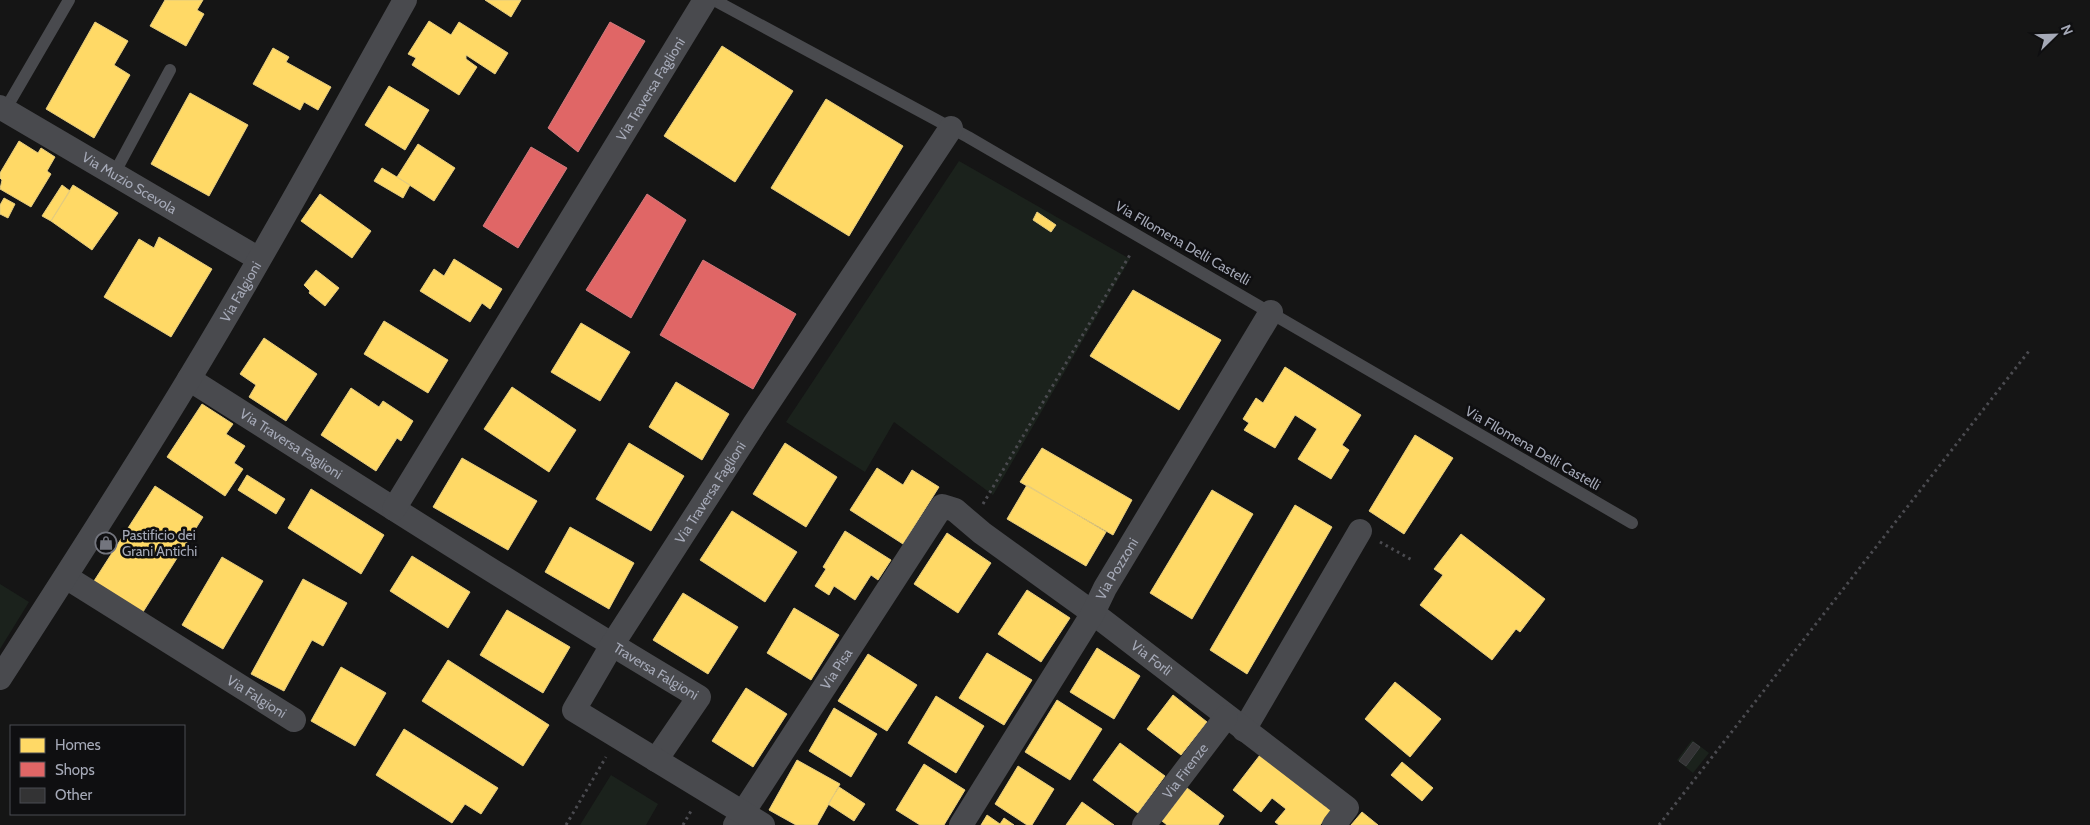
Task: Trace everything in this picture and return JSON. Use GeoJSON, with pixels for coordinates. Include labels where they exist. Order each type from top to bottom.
{"type":"FeatureCollection","features":[{"type":"Feature","properties":{"kind":"street","name":"Via Falgioni"},"geometry":{"type":"LineString","coordinates":[[0,678],[66,577],[189,378],[259,259],[405,0]]}},
{"type":"Feature","properties":{"kind":"street","name":"Via Traversa Faglioni"},"geometry":{"type":"LineString","coordinates":[[394,510],[705,0]]}},
{"type":"Feature","properties":{"kind":"street","name":"Via Muzio Scevola"},"geometry":{"type":"LineString","coordinates":[[3,109],[259,259]]}},
{"type":"Feature","properties":{"kind":"street","name":"Via Traversa Faglioni"},"geometry":{"type":"LineString","coordinates":[[189,378],[394,510],[612,645],[755,423],[951,128]]}},
{"type":"Feature","properties":{"kind":"street","name":"Via Pozzoni"},"geometry":{"type":"LineString","coordinates":[[961,825],[1093,613],[1106,588],[1271,312]]}},
{"type":"Feature","properties":{"kind":"street","name":"Via Forlì"},"geometry":{"type":"LineString","coordinates":[[938,512],[942,506],[955,510],[1093,613],[1347,808],[1334,825]]}},
{"type":"Feature","properties":{"kind":"street","name":"Via Pisa"},"geometry":{"type":"LineString","coordinates":[[738,819],[938,512]]}},
{"type":"Feature","properties":{"kind":"street","name":"Via Firenze"},"geometry":{"type":"LineString","coordinates":[[1144,825],[1235,723],[1360,531]]}},
{"type":"Feature","properties":{"kind":"street","name":"Via Falgioni"},"geometry":{"type":"LineString","coordinates":[[66,577],[294,720]]}},
{"type":"Feature","properties":{"kind":"street","name":"Traversa Falgioni"},"geometry":{"type":"LineString","coordinates":[[612,645],[699,696],[656,760],[574,710],[612,645]]}},
{"type":"Feature","properties":{"kind":"street"},"geometry":{"type":"LineString","coordinates":[[656,760],[738,819],[763,825]]}},
{"type":"Feature","properties":{"kind":"lane"},"geometry":{"type":"LineString","coordinates":[[3,109],[69,0]]}},
{"type":"Feature","properties":{"kind":"lane","name":"Via FIlomena Delli Castelli"},"geometry":{"type":"LineString","coordinates":[[714,0],[951,128],[1141,236],[1632,522]]}},
{"type":"Feature","properties":{"kind":"lane"},"geometry":{"type":"LineString","coordinates":[[114,174],[170,70]]}},
{"type":"Feature","properties":{"kind":"path"},"geometry":{"type":"LineString","coordinates":[[971,523],[1012,458],[1141,236]]}},
{"type":"Feature","properties":{"kind":"path"},"geometry":{"type":"LineString","coordinates":[[1659,825],[2029,351]]}},
{"type":"Feature","properties":{"kind":"path"},"geometry":{"type":"LineString","coordinates":[[1360,531],[1412,560]]}},
{"type":"Feature","properties":{"kind":"path"},"geometry":{"type":"LineString","coordinates":[[566,825],[610,750]]}},
{"type":"Feature","properties":{"kind":"path"},"geometry":{"type":"LineString","coordinates":[[683,825],[692,810]]}},
{"type":"Feature","properties":{"kind":"shaded area"},"geometry":{"type":"Polygon","coordinates":[[[959,161],[1130,259],[993,495],[894,422],[865,472],[786,422],[959,161]]]}},
{"type":"Feature","properties":{"kind":"shaded area"},"geometry":{"type":"Polygon","coordinates":[[[0,584],[29,602],[0,649],[0,584]]]}},
{"type":"Feature","properties":{"kind":"shaded area"},"geometry":{"type":"Polygon","coordinates":[[[1692,740],[1709,753],[1693,773],[1677,760],[1692,740]]]}},
{"type":"Feature","properties":{"kind":"shaded area"},"geometry":{"type":"Polygon","coordinates":[[[611,775],[658,804],[646,825],[580,825],[611,775]]]}},
{"type":"Feature","properties":{"kind":"building: Homes"},"geometry":{"type":"Polygon","coordinates":[[[165,0],[203,0],[197,10],[204,14],[186,46],[150,26],[165,0]]]}},
{"type":"Feature","properties":{"kind":"building: Homes"},"geometry":{"type":"Polygon","coordinates":[[[485,0],[521,0],[511,17],[485,0]]]}},
{"type":"Feature","properties":{"kind":"building: Homes"},"geometry":{"type":"Polygon","coordinates":[[[429,21],[451,35],[459,22],[508,53],[495,74],[466,55],[466,59],[477,67],[459,95],[412,65],[416,58],[408,54],[429,21]]]}},
{"type":"Feature","properties":{"kind":"building: Homes"},"geometry":{"type":"Polygon","coordinates":[[[95,22],[128,41],[114,65],[130,75],[94,138],[46,109],[95,22]]]}},
{"type":"Feature","properties":{"kind":"building: Homes"},"geometry":{"type":"Polygon","coordinates":[[[722,46],[793,91],[735,182],[664,136],[722,46]]]}},
{"type":"Feature","properties":{"kind":"building: Homes"},"geometry":{"type":"Polygon","coordinates":[[[273,48],[289,57],[286,62],[331,87],[318,110],[304,102],[300,110],[253,84],[273,48]]]}},
{"type":"Feature","properties":{"kind":"building: Homes"},"geometry":{"type":"Polygon","coordinates":[[[389,86],[429,110],[405,150],[365,125],[389,86]]]}},
{"type":"Feature","properties":{"kind":"building: Homes"},"geometry":{"type":"Polygon","coordinates":[[[190,93],[248,125],[209,196],[151,164],[190,93]]]}},
{"type":"Feature","properties":{"kind":"building: Homes"},"geometry":{"type":"Polygon","coordinates":[[[826,99],[903,146],[849,236],[771,188],[826,99]]]}},
{"type":"Feature","properties":{"kind":"building: Homes"},"geometry":{"type":"Polygon","coordinates":[[[19,141],[38,153],[41,148],[55,157],[47,171],[51,174],[31,207],[0,189],[2,180],[0,173],[19,141]]]}},
{"type":"Feature","properties":{"kind":"building: Homes"},"geometry":{"type":"Polygon","coordinates":[[[418,144],[455,168],[434,201],[397,177],[418,144]]]}},
{"type":"Feature","properties":{"kind":"building: Homes"},"geometry":{"type":"Polygon","coordinates":[[[382,168],[410,185],[403,198],[374,181],[382,168]]]}},
{"type":"Feature","properties":{"kind":"building: Homes"},"geometry":{"type":"Polygon","coordinates":[[[62,185],[70,191],[51,221],[42,216],[62,185]]]}},
{"type":"Feature","properties":{"kind":"building: Homes"},"geometry":{"type":"Polygon","coordinates":[[[73,185],[118,213],[92,250],[51,221],[73,185]]]}},
{"type":"Feature","properties":{"kind":"building: Homes"},"geometry":{"type":"Polygon","coordinates":[[[320,194],[371,231],[352,258],[301,221],[320,194]]]}},
{"type":"Feature","properties":{"kind":"building: Homes"},"geometry":{"type":"Polygon","coordinates":[[[4,198],[15,204],[8,218],[0,214],[0,205],[4,198]]]}},
{"type":"Feature","properties":{"kind":"building: Homes"},"geometry":{"type":"Polygon","coordinates":[[[1037,212],[1056,225],[1051,232],[1033,220],[1037,212]]]}},
{"type":"Feature","properties":{"kind":"building: Homes"},"geometry":{"type":"Polygon","coordinates":[[[159,237],[212,269],[171,337],[104,297],[139,239],[154,248],[159,237]]]}},
{"type":"Feature","properties":{"kind":"building: Homes"},"geometry":{"type":"Polygon","coordinates":[[[454,259],[502,289],[490,309],[482,303],[470,322],[420,291],[434,269],[444,276],[454,259]]]}},
{"type":"Feature","properties":{"kind":"building: Homes"},"geometry":{"type":"Polygon","coordinates":[[[316,270],[339,288],[325,306],[309,293],[310,291],[304,285],[316,270]]]}},
{"type":"Feature","properties":{"kind":"building: Homes"},"geometry":{"type":"Polygon","coordinates":[[[1133,290],[1221,340],[1179,410],[1090,356],[1133,290]]]}},
{"type":"Feature","properties":{"kind":"building: Homes"},"geometry":{"type":"Polygon","coordinates":[[[384,321],[448,360],[428,393],[364,354],[384,321]]]}},
{"type":"Feature","properties":{"kind":"building: Homes"},"geometry":{"type":"Polygon","coordinates":[[[581,323],[630,352],[600,401],[551,372],[581,323]]]}},
{"type":"Feature","properties":{"kind":"building: Homes"},"geometry":{"type":"Polygon","coordinates":[[[264,338],[317,374],[286,421],[249,397],[256,385],[240,374],[264,338]]]}},
{"type":"Feature","properties":{"kind":"building: Homes"},"geometry":{"type":"Polygon","coordinates":[[[1285,367],[1361,415],[1342,445],[1349,450],[1331,479],[1298,459],[1317,429],[1295,415],[1275,448],[1244,430],[1249,423],[1243,419],[1256,398],[1263,403],[1285,367]]]}},
{"type":"Feature","properties":{"kind":"building: Homes"},"geometry":{"type":"Polygon","coordinates":[[[676,382],[729,414],[702,460],[649,427],[676,382]]]}},
{"type":"Feature","properties":{"kind":"building: Homes"},"geometry":{"type":"Polygon","coordinates":[[[512,387],[576,430],[549,472],[484,429],[512,387]]]}},
{"type":"Feature","properties":{"kind":"building: Homes"},"geometry":{"type":"Polygon","coordinates":[[[351,388],[379,407],[383,401],[413,421],[401,441],[397,438],[376,471],[321,435],[351,388]]]}},
{"type":"Feature","properties":{"kind":"building: Homes"},"geometry":{"type":"Polygon","coordinates":[[[202,404],[233,424],[226,434],[245,446],[234,463],[243,469],[225,496],[167,457],[202,404]]]}},
{"type":"Feature","properties":{"kind":"building: Homes"},"geometry":{"type":"Polygon","coordinates":[[[1415,435],[1453,458],[1404,534],[1369,511],[1415,435]]]}},
{"type":"Feature","properties":{"kind":"building: Homes"},"geometry":{"type":"Polygon","coordinates":[[[629,443],[684,476],[651,531],[596,499],[629,443]]]}},
{"type":"Feature","properties":{"kind":"building: Homes"},"geometry":{"type":"Polygon","coordinates":[[[785,443],[837,477],[806,527],[753,494],[785,443]]]}},
{"type":"Feature","properties":{"kind":"building: Homes"},"geometry":{"type":"Polygon","coordinates":[[[1042,448],[1132,500],[1113,535],[1020,482],[1042,448]]]}},
{"type":"Feature","properties":{"kind":"building: Homes"},"geometry":{"type":"Polygon","coordinates":[[[462,458],[537,501],[508,550],[433,507],[462,458]]]}},
{"type":"Feature","properties":{"kind":"building: Homes"},"geometry":{"type":"Polygon","coordinates":[[[877,468],[903,485],[912,470],[939,487],[903,544],[850,510],[877,468]]]}},
{"type":"Feature","properties":{"kind":"building: Homes"},"geometry":{"type":"Polygon","coordinates":[[[247,475],[285,499],[276,514],[238,490],[247,475]]]}},
{"type":"Feature","properties":{"kind":"building: Homes"},"geometry":{"type":"Polygon","coordinates":[[[1027,485],[1106,532],[1086,566],[1007,519],[1027,485]]]}},
{"type":"Feature","properties":{"kind":"building: Homes"},"geometry":{"type":"Polygon","coordinates":[[[155,486],[203,517],[143,612],[94,581],[155,486]]]}},
{"type":"Feature","properties":{"kind":"building: Homes"},"geometry":{"type":"Polygon","coordinates":[[[311,489],[384,535],[361,574],[288,528],[311,489]]]}},
{"type":"Feature","properties":{"kind":"building: Homes"},"geometry":{"type":"Polygon","coordinates":[[[1212,490],[1253,514],[1192,619],[1150,593],[1212,490]]]}},
{"type":"Feature","properties":{"kind":"building: Homes"},"geometry":{"type":"Polygon","coordinates":[[[1295,505],[1332,527],[1247,674],[1210,650],[1295,505]]]}},
{"type":"Feature","properties":{"kind":"building: Homes"},"geometry":{"type":"Polygon","coordinates":[[[732,511],[797,552],[765,602],[700,560],[732,511]]]}},
{"type":"Feature","properties":{"kind":"building: Homes"},"geometry":{"type":"Polygon","coordinates":[[[570,527],[634,563],[609,609],[545,572],[570,527]]]}},
{"type":"Feature","properties":{"kind":"building: Homes"},"geometry":{"type":"Polygon","coordinates":[[[845,531],[891,560],[878,580],[871,575],[855,600],[834,586],[829,595],[815,586],[826,569],[823,567],[845,531]]]}},
{"type":"Feature","properties":{"kind":"building: Homes"},"geometry":{"type":"Polygon","coordinates":[[[947,533],[991,563],[958,613],[914,584],[947,533]]]}},
{"type":"Feature","properties":{"kind":"building: Homes"},"geometry":{"type":"Polygon","coordinates":[[[1461,534],[1545,599],[1520,632],[1516,629],[1492,660],[1420,605],[1443,575],[1434,569],[1461,534]]]}},
{"type":"Feature","properties":{"kind":"building: Homes"},"geometry":{"type":"Polygon","coordinates":[[[412,556],[470,592],[448,628],[390,591],[412,556]]]}},
{"type":"Feature","properties":{"kind":"building: Homes"},"geometry":{"type":"Polygon","coordinates":[[[222,557],[263,581],[223,649],[182,625],[222,557]]]}},
{"type":"Feature","properties":{"kind":"building: Homes"},"geometry":{"type":"Polygon","coordinates":[[[303,579],[347,603],[323,646],[312,640],[284,691],[251,674],[303,579]]]}},
{"type":"Feature","properties":{"kind":"building: Homes"},"geometry":{"type":"Polygon","coordinates":[[[1027,590],[1070,618],[1041,662],[998,634],[1027,590]]]}},
{"type":"Feature","properties":{"kind":"building: Homes"},"geometry":{"type":"Polygon","coordinates":[[[683,593],[738,627],[708,674],[653,640],[683,593]]]}},
{"type":"Feature","properties":{"kind":"building: Homes"},"geometry":{"type":"Polygon","coordinates":[[[794,608],[839,635],[811,680],[767,653],[794,608]]]}},
{"type":"Feature","properties":{"kind":"building: Homes"},"geometry":{"type":"Polygon","coordinates":[[[507,610],[570,647],[543,693],[480,655],[507,610]]]}},
{"type":"Feature","properties":{"kind":"building: Homes"},"geometry":{"type":"Polygon","coordinates":[[[1097,648],[1140,676],[1114,719],[1070,692],[1097,648]]]}},
{"type":"Feature","properties":{"kind":"building: Homes"},"geometry":{"type":"Polygon","coordinates":[[[987,653],[1032,680],[1004,725],[959,698],[987,653]]]}},
{"type":"Feature","properties":{"kind":"building: Homes"},"geometry":{"type":"Polygon","coordinates":[[[868,654],[917,685],[887,731],[838,701],[868,654]]]}},
{"type":"Feature","properties":{"kind":"building: Homes"},"geometry":{"type":"Polygon","coordinates":[[[448,660],[549,725],[523,766],[422,701],[448,660]]]}},
{"type":"Feature","properties":{"kind":"building: Homes"},"geometry":{"type":"Polygon","coordinates":[[[341,667],[386,693],[355,746],[311,721],[341,667]]]}},
{"type":"Feature","properties":{"kind":"building: Homes"},"geometry":{"type":"Polygon","coordinates":[[[1395,682],[1441,719],[1410,757],[1365,719],[1395,682]]]}},
{"type":"Feature","properties":{"kind":"building: Homes"},"geometry":{"type":"Polygon","coordinates":[[[746,688],[787,714],[753,767],[712,741],[746,688]]]}},
{"type":"Feature","properties":{"kind":"building: Homes"},"geometry":{"type":"Polygon","coordinates":[[[1173,695],[1207,722],[1181,755],[1147,729],[1173,695]]]}},
{"type":"Feature","properties":{"kind":"building: Homes"},"geometry":{"type":"Polygon","coordinates":[[[936,696],[984,726],[956,773],[908,743],[936,696]]]}},
{"type":"Feature","properties":{"kind":"building: Homes"},"geometry":{"type":"Polygon","coordinates":[[[1057,700],[1102,729],[1070,780],[1025,752],[1057,700]]]}},
{"type":"Feature","properties":{"kind":"building: Homes"},"geometry":{"type":"Polygon","coordinates":[[[834,708],[877,734],[851,777],[809,751],[834,708]]]}},
{"type":"Feature","properties":{"kind":"building: Homes"},"geometry":{"type":"Polygon","coordinates":[[[404,729],[498,788],[481,814],[465,804],[452,823],[376,775],[404,729]]]}},
{"type":"Feature","properties":{"kind":"building: Homes"},"geometry":{"type":"Polygon","coordinates":[[[1120,743],[1165,776],[1138,813],[1093,780],[1120,743]]]}},
{"type":"Feature","properties":{"kind":"building: Homes"},"geometry":{"type":"Polygon","coordinates":[[[1260,755],[1331,811],[1320,825],[1279,825],[1275,822],[1286,809],[1272,798],[1261,812],[1233,790],[1260,755]]]}},
{"type":"Feature","properties":{"kind":"building: Homes"},"geometry":{"type":"Polygon","coordinates":[[[797,760],[840,784],[817,825],[796,825],[769,810],[797,760]]]}},
{"type":"Feature","properties":{"kind":"building: Homes"},"geometry":{"type":"Polygon","coordinates":[[[1402,762],[1433,788],[1422,801],[1391,775],[1402,762]]]}},
{"type":"Feature","properties":{"kind":"building: Homes"},"geometry":{"type":"Polygon","coordinates":[[[924,764],[965,790],[944,825],[920,825],[896,810],[924,764]]]}},
{"type":"Feature","properties":{"kind":"building: Homes"},"geometry":{"type":"Polygon","coordinates":[[[1018,766],[1054,789],[1032,825],[1027,825],[995,804],[1018,766]]]}},
{"type":"Feature","properties":{"kind":"building: Homes"},"geometry":{"type":"Polygon","coordinates":[[[839,787],[865,804],[854,821],[828,804],[839,787]]]}},
{"type":"Feature","properties":{"kind":"building: Homes"},"geometry":{"type":"Polygon","coordinates":[[[1187,788],[1224,816],[1218,825],[1167,825],[1162,821],[1187,788]]]}},
{"type":"Feature","properties":{"kind":"building: Homes"},"geometry":{"type":"Polygon","coordinates":[[[1082,802],[1114,825],[1066,825],[1082,802]]]}},
{"type":"Feature","properties":{"kind":"building: Homes"},"geometry":{"type":"Polygon","coordinates":[[[1362,812],[1378,825],[1351,825],[1362,812]]]}},
{"type":"Feature","properties":{"kind":"building: Homes"},"geometry":{"type":"Polygon","coordinates":[[[987,815],[1000,824],[1004,818],[1014,825],[981,825],[987,815]]]}},
{"type":"Feature","properties":{"kind":"building: Shops"},"geometry":{"type":"Polygon","coordinates":[[[610,22],[645,41],[578,152],[548,128],[610,22]]]}},
{"type":"Feature","properties":{"kind":"building: Shops"},"geometry":{"type":"Polygon","coordinates":[[[531,147],[567,168],[518,248],[483,226],[531,147]]]}},
{"type":"Feature","properties":{"kind":"building: Shops"},"geometry":{"type":"Polygon","coordinates":[[[647,194],[686,220],[631,318],[586,290],[647,194]]]}},
{"type":"Feature","properties":{"kind":"building: Shops"},"geometry":{"type":"Polygon","coordinates":[[[703,260],[796,314],[753,389],[660,335],[703,260]]]}},
{"type":"Feature","properties":{"kind":"building: Other"},"geometry":{"type":"Polygon","coordinates":[[[1693,742],[1700,747],[1686,766],[1679,761],[1693,742]]]}},
{"type":"Feature","properties":{"kind":"place","name":"Pastificio dei Grani Antichi"},"geometry":{"type":"Point","coordinates":[106,543]}}]}
